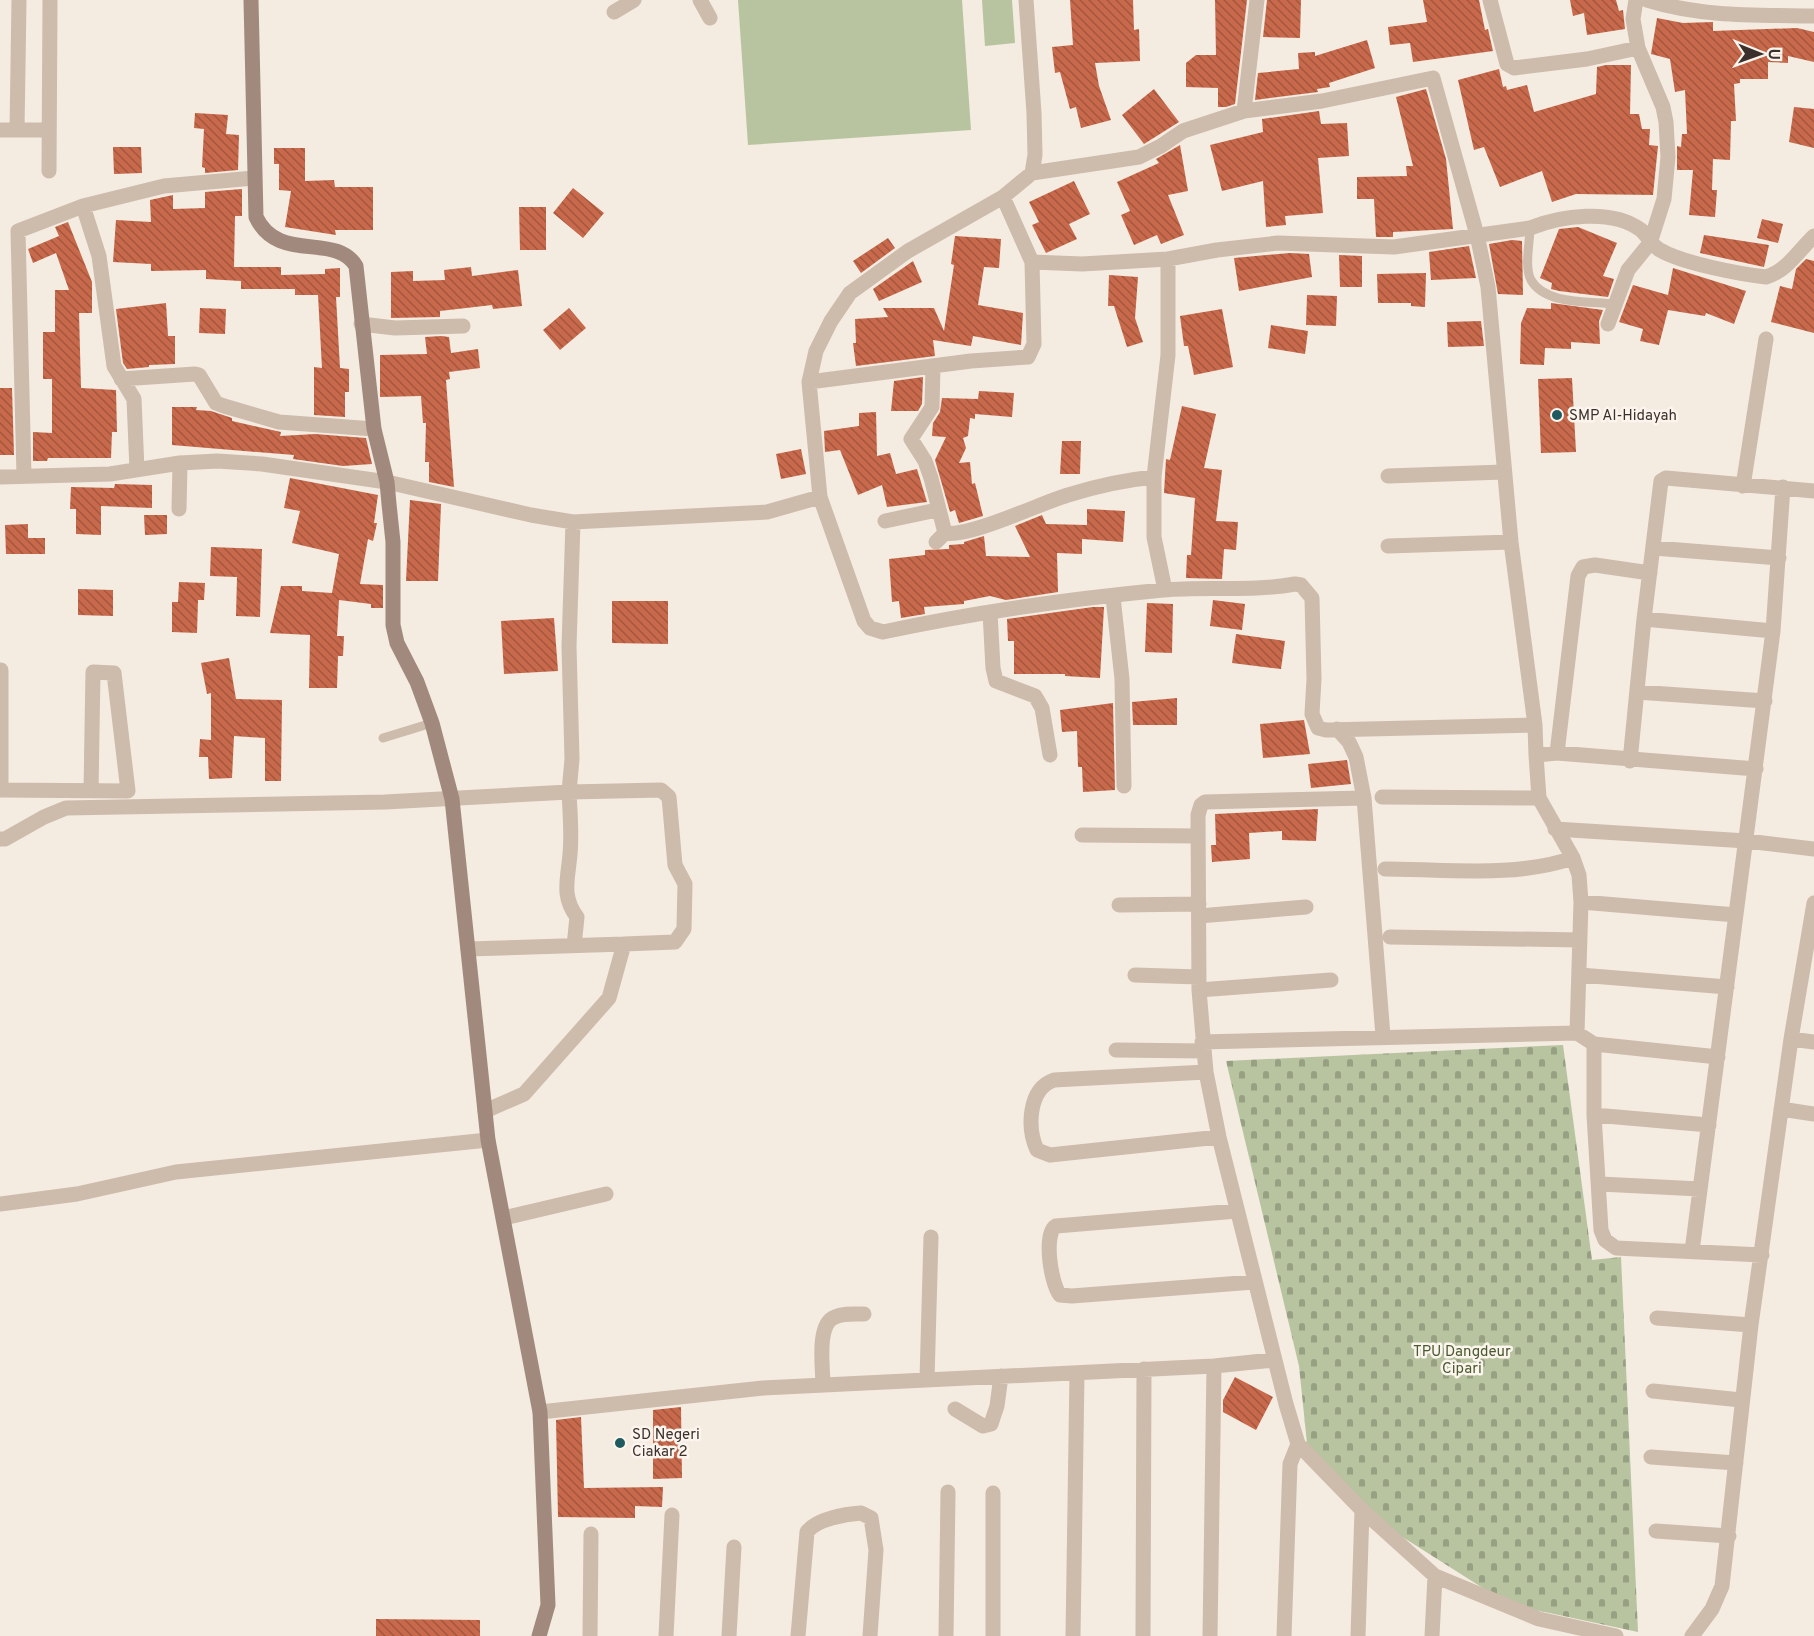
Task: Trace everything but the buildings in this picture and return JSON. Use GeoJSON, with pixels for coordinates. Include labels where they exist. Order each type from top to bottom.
{"type":"FeatureCollection","features":[{"type":"Feature","properties":{"kind":"street"},"geometry":{"type":"LineString","coordinates":[[17,130],[19,0]]}},
{"type":"Feature","properties":{"kind":"street"},"geometry":{"type":"LineString","coordinates":[[49,171],[50,0]]}},
{"type":"Feature","properties":{"kind":"street"},"geometry":{"type":"LineString","coordinates":[[251,0],[256,123],[254,178],[256,217],[266,232],[286,244],[334,251],[353,260],[359,273],[361,324],[374,429],[387,482],[393,542],[393,625],[397,643],[417,682],[432,723],[452,799],[488,1140],[540,1412],[548,1605],[539,1636]]}},
{"type":"Feature","properties":{"kind":"street"},"geometry":{"type":"LineString","coordinates":[[614,12],[634,0]]}},
{"type":"Feature","properties":{"kind":"street"},"geometry":{"type":"LineString","coordinates":[[700,0],[710,18]]}},
{"type":"Feature","properties":{"kind":"street"},"geometry":{"type":"LineString","coordinates":[[1026,0],[1034,113],[1035,156],[1032,173]]}},
{"type":"Feature","properties":{"kind":"street"},"geometry":{"type":"LineString","coordinates":[[1244,111],[1257,0]]}},
{"type":"Feature","properties":{"kind":"street"},"geometry":{"type":"LineString","coordinates":[[1490,0],[1507,64],[1514,68],[1587,59],[1638,48]]}},
{"type":"Feature","properties":{"kind":"street"},"geometry":{"type":"LineString","coordinates":[[1608,324],[1628,270],[1650,243],[1664,199],[1668,134],[1663,107],[1638,48],[1633,19],[1636,0]]}},
{"type":"Feature","properties":{"kind":"street"},"geometry":{"type":"LineString","coordinates":[[1647,0],[1678,10],[1716,14],[1814,16]]}},
{"type":"Feature","properties":{"kind":"street"},"geometry":{"type":"LineString","coordinates":[[1535,725],[1318,728],[1312,714],[1314,679],[1312,598],[1301,585],[1295,584],[1254,589],[1165,590],[990,612],[883,632],[870,628],[857,602],[820,497],[809,382],[816,351],[831,321],[850,293],[908,251],[1003,197],[1032,173],[1139,157],[1183,131],[1244,111],[1322,101],[1433,78],[1477,235],[1488,287],[1511,542],[1535,725],[1539,798],[1573,858],[1579,875],[1581,902],[1577,1033]]}},
{"type":"Feature","properties":{"kind":"street"},"geometry":{"type":"LineString","coordinates":[[0,130],[49,130]]}},
{"type":"Feature","properties":{"kind":"street"},"geometry":{"type":"LineString","coordinates":[[24,476],[17,237],[23,228],[83,206],[174,184],[254,178]]}},
{"type":"Feature","properties":{"kind":"street"},"geometry":{"type":"LineString","coordinates":[[809,382],[933,366],[1021,358],[1032,353],[1032,262],[1003,197]]}},
{"type":"Feature","properties":{"kind":"street"},"geometry":{"type":"LineString","coordinates":[[83,206],[99,256],[111,352],[121,379],[130,388],[134,399],[137,470]]}},
{"type":"Feature","properties":{"kind":"street"},"geometry":{"type":"LineString","coordinates":[[1032,262],[1082,264],[1168,259],[1217,250],[1278,243],[1394,247],[1530,228],[1550,220],[1597,217],[1632,226],[1641,231],[1650,243],[1675,257],[1766,277],[1774,275],[1814,236]]}},
{"type":"Feature","properties":{"kind":"street"},"geometry":{"type":"LineString","coordinates":[[1165,590],[1154,537],[1154,477],[1168,355],[1168,259]]}},
{"type":"Feature","properties":{"kind":"street"},"geometry":{"type":"LineString","coordinates":[[361,324],[395,328],[463,326]]}},
{"type":"Feature","properties":{"kind":"street"},"geometry":{"type":"LineString","coordinates":[[1743,486],[1766,339]]}},
{"type":"Feature","properties":{"kind":"street"},"geometry":{"type":"LineString","coordinates":[[933,366],[932,407],[911,440],[925,461],[937,510],[940,538],[1121,480],[1154,477]]}},
{"type":"Feature","properties":{"kind":"street"},"geometry":{"type":"LineString","coordinates":[[121,379],[195,374],[200,375],[216,403],[224,406],[279,422],[374,429]]}},
{"type":"Feature","properties":{"kind":"street"},"geometry":{"type":"LineString","coordinates":[[0,477],[110,474],[180,463],[217,461],[262,464],[387,482],[531,515],[573,522],[767,512],[820,497]]}},
{"type":"Feature","properties":{"kind":"street"},"geometry":{"type":"LineString","coordinates":[[179,509],[180,463]]}},
{"type":"Feature","properties":{"kind":"street"},"geometry":{"type":"LineString","coordinates":[[1388,476],[1504,472]]}},
{"type":"Feature","properties":{"kind":"street"},"geometry":{"type":"LineString","coordinates":[[1630,761],[1661,482],[1666,478],[1814,491]]}},
{"type":"Feature","properties":{"kind":"street"},"geometry":{"type":"LineString","coordinates":[[1692,1251],[1765,701],[1773,631],[1783,487]]}},
{"type":"Feature","properties":{"kind":"street"},"geometry":{"type":"LineString","coordinates":[[885,521],[937,510]]}},
{"type":"Feature","properties":{"kind":"street"},"geometry":{"type":"LineString","coordinates":[[573,522],[569,645],[572,759],[569,792],[570,854],[565,889],[570,907],[577,917],[574,946]]}},
{"type":"Feature","properties":{"kind":"street"},"geometry":{"type":"LineString","coordinates":[[1388,546],[1511,542]]}},
{"type":"Feature","properties":{"kind":"street"},"geometry":{"type":"LineString","coordinates":[[1654,548],[1779,558]]}},
{"type":"Feature","properties":{"kind":"street"},"geometry":{"type":"LineString","coordinates":[[1557,753],[1578,576],[1583,567],[1595,565],[1650,573]]}},
{"type":"Feature","properties":{"kind":"street"},"geometry":{"type":"LineString","coordinates":[[1113,597],[1122,679],[1124,786]]}},
{"type":"Feature","properties":{"kind":"street"},"geometry":{"type":"LineString","coordinates":[[990,612],[993,668],[996,681],[1035,696],[1042,708],[1050,755]]}},
{"type":"Feature","properties":{"kind":"street"},"geometry":{"type":"LineString","coordinates":[[1644,619],[1773,631]]}},
{"type":"Feature","properties":{"kind":"street"},"geometry":{"type":"LineString","coordinates":[[1,670],[1,789],[91,791],[128,791],[114,672],[93,672],[91,791]]}},
{"type":"Feature","properties":{"kind":"street"},"geometry":{"type":"LineString","coordinates":[[1636,692],[1765,701]]}},
{"type":"Feature","properties":{"kind":"street"},"geometry":{"type":"LineString","coordinates":[[1337,729],[1349,742],[1356,758],[1364,798],[1383,1036]]}},
{"type":"Feature","properties":{"kind":"street"},"geometry":{"type":"LineString","coordinates":[[1536,755],[1557,753],[1630,761],[1756,769]]}},
{"type":"Feature","properties":{"kind":"street"},"geometry":{"type":"LineString","coordinates":[[0,839],[5,839],[44,817],[66,808],[452,799],[569,792],[662,790],[669,797],[675,865],[684,884],[684,929],[675,942],[468,949]]}},
{"type":"Feature","properties":{"kind":"street"},"geometry":{"type":"LineString","coordinates":[[1382,797],[1539,798]]}},
{"type":"Feature","properties":{"kind":"street"},"geometry":{"type":"LineString","coordinates":[[1364,798],[1205,802],[1201,805],[1198,815],[1199,984],[1206,1072],[1219,1137],[1273,1360],[1298,1444],[1362,1510],[1436,1576],[1539,1619],[1616,1636]]}},
{"type":"Feature","properties":{"kind":"street"},"geometry":{"type":"LineString","coordinates":[[1555,829],[1747,841],[1814,849]]}},
{"type":"Feature","properties":{"kind":"street"},"geometry":{"type":"LineString","coordinates":[[1082,835],[1198,836]]}},
{"type":"Feature","properties":{"kind":"street"},"geometry":{"type":"LineString","coordinates":[[1385,869],[1545,868],[1573,858]]}},
{"type":"Feature","properties":{"kind":"street"},"geometry":{"type":"LineString","coordinates":[[1581,902],[1736,915]]}},
{"type":"Feature","properties":{"kind":"street"},"geometry":{"type":"LineString","coordinates":[[1692,1636],[1712,1609],[1722,1586],[1751,1325],[1791,1038],[1808,969],[1814,903]]}},
{"type":"Feature","properties":{"kind":"street"},"geometry":{"type":"LineString","coordinates":[[1119,905],[1199,910],[1306,907]]}},
{"type":"Feature","properties":{"kind":"street"},"geometry":{"type":"LineString","coordinates":[[1390,937],[1580,940]]}},
{"type":"Feature","properties":{"kind":"street"},"geometry":{"type":"LineString","coordinates":[[485,1111],[524,1094],[609,998],[624,944]]}},
{"type":"Feature","properties":{"kind":"street"},"geometry":{"type":"LineString","coordinates":[[1135,975],[1199,984],[1331,980]]}},
{"type":"Feature","properties":{"kind":"street"},"geometry":{"type":"LineString","coordinates":[[1580,975],[1727,987]]}},
{"type":"Feature","properties":{"kind":"street"},"geometry":{"type":"LineString","coordinates":[[1116,1050],[1383,1036],[1577,1033],[1594,1044],[1718,1057]]}},
{"type":"Feature","properties":{"kind":"street"},"geometry":{"type":"LineString","coordinates":[[1791,1038],[1814,1042]]}},
{"type":"Feature","properties":{"kind":"street"},"geometry":{"type":"LineString","coordinates":[[1594,1044],[1594,1115],[1601,1230],[1605,1240],[1616,1248],[1762,1255]]}},
{"type":"Feature","properties":{"kind":"street"},"geometry":{"type":"LineString","coordinates":[[1206,1072],[1054,1080],[1046,1083],[1037,1092],[1033,1106],[1033,1136],[1037,1150],[1050,1155],[1219,1137]]}},
{"type":"Feature","properties":{"kind":"street"},"geometry":{"type":"LineString","coordinates":[[1781,1109],[1814,1114]]}},
{"type":"Feature","properties":{"kind":"street"},"geometry":{"type":"LineString","coordinates":[[1594,1115],[1709,1125]]}},
{"type":"Feature","properties":{"kind":"street"},"geometry":{"type":"LineString","coordinates":[[0,1204],[77,1194],[176,1172],[488,1140]]}},
{"type":"Feature","properties":{"kind":"street"},"geometry":{"type":"LineString","coordinates":[[1600,1184],[1700,1189]]}},
{"type":"Feature","properties":{"kind":"street"},"geometry":{"type":"LineString","coordinates":[[504,1218],[606,1194]]}},
{"type":"Feature","properties":{"kind":"street"},"geometry":{"type":"LineString","coordinates":[[1237,1211],[1056,1226],[1050,1235],[1053,1280],[1060,1295],[1072,1296],[1254,1281]]}},
{"type":"Feature","properties":{"kind":"street"},"geometry":{"type":"LineString","coordinates":[[927,1380],[931,1237]]}},
{"type":"Feature","properties":{"kind":"street"},"geometry":{"type":"LineString","coordinates":[[823,1385],[822,1338],[825,1326],[835,1316],[864,1314]]}},
{"type":"Feature","properties":{"kind":"street"},"geometry":{"type":"LineString","coordinates":[[1657,1318],[1751,1325]]}},
{"type":"Feature","properties":{"kind":"street"},"geometry":{"type":"LineString","coordinates":[[540,1412],[625,1405],[763,1388],[1214,1366],[1273,1360]]}},
{"type":"Feature","properties":{"kind":"street"},"geometry":{"type":"LineString","coordinates":[[1210,1636],[1214,1366]]}},
{"type":"Feature","properties":{"kind":"street"},"geometry":{"type":"LineString","coordinates":[[1143,1636],[1144,1369]]}},
{"type":"Feature","properties":{"kind":"street"},"geometry":{"type":"LineString","coordinates":[[1073,1636],[1077,1373]]}},
{"type":"Feature","properties":{"kind":"street"},"geometry":{"type":"LineString","coordinates":[[955,1409],[983,1426],[991,1424],[998,1406],[1001,1376]]}},
{"type":"Feature","properties":{"kind":"street"},"geometry":{"type":"LineString","coordinates":[[1653,1391],[1741,1400]]}},
{"type":"Feature","properties":{"kind":"street"},"geometry":{"type":"LineString","coordinates":[[1284,1636],[1290,1464],[1298,1444]]}},
{"type":"Feature","properties":{"kind":"street"},"geometry":{"type":"LineString","coordinates":[[1651,1457],[1736,1463]]}},
{"type":"Feature","properties":{"kind":"street"},"geometry":{"type":"LineString","coordinates":[[946,1636],[948,1492]]}},
{"type":"Feature","properties":{"kind":"street"},"geometry":{"type":"LineString","coordinates":[[993,1493],[993,1636]]}},
{"type":"Feature","properties":{"kind":"street"},"geometry":{"type":"LineString","coordinates":[[1358,1636],[1362,1510]]}},
{"type":"Feature","properties":{"kind":"street"},"geometry":{"type":"LineString","coordinates":[[798,1636],[807,1532],[810,1528],[825,1521],[861,1513],[871,1518],[875,1541],[870,1636]]}},
{"type":"Feature","properties":{"kind":"street"},"geometry":{"type":"LineString","coordinates":[[666,1636],[672,1515]]}},
{"type":"Feature","properties":{"kind":"street"},"geometry":{"type":"LineString","coordinates":[[1656,1531],[1729,1536]]}},
{"type":"Feature","properties":{"kind":"street"},"geometry":{"type":"LineString","coordinates":[[590,1636],[591,1534]]}},
{"type":"Feature","properties":{"kind":"street"},"geometry":{"type":"LineString","coordinates":[[729,1636],[734,1547]]}},
{"type":"Feature","properties":{"kind":"street"},"geometry":{"type":"LineString","coordinates":[[1432,1636],[1436,1576]]}},
{"type":"Feature","properties":{"kind":"lane"},"geometry":{"type":"LineString","coordinates":[[1530,228],[1529,272],[1531,280],[1542,291],[1562,299],[1614,304]]}},
{"type":"Feature","properties":{"kind":"lane"},"geometry":{"type":"LineString","coordinates":[[383,738],[432,723]]}},
{"type":"Feature","properties":{"kind":"green space"},"geometry":{"type":"Polygon","coordinates":[[[738,0],[962,0],[971,130],[748,145],[738,0]]]}},
{"type":"Feature","properties":{"kind":"green space"},"geometry":{"type":"Polygon","coordinates":[[[982,0],[1012,0],[1015,43],[985,46],[982,0]]]}},
{"type":"Feature","properties":{"kind":"green space","name":"TPU Dangdeur Cipari"},"geometry":{"type":"Polygon","coordinates":[[[1563,1045],[1592,1260],[1621,1257],[1638,1632],[1508,1604],[1371,1517],[1308,1453],[1299,1366],[1226,1061],[1563,1045]]]}},
{"type":"Feature","properties":{"kind":"place","name":"SMP Al-Hidayah"},"geometry":{"type":"Point","coordinates":[1557,415]}},
{"type":"Feature","properties":{"kind":"place","name":"SD Negeri Ciakar 2"},"geometry":{"type":"Point","coordinates":[620,1443]}}]}
